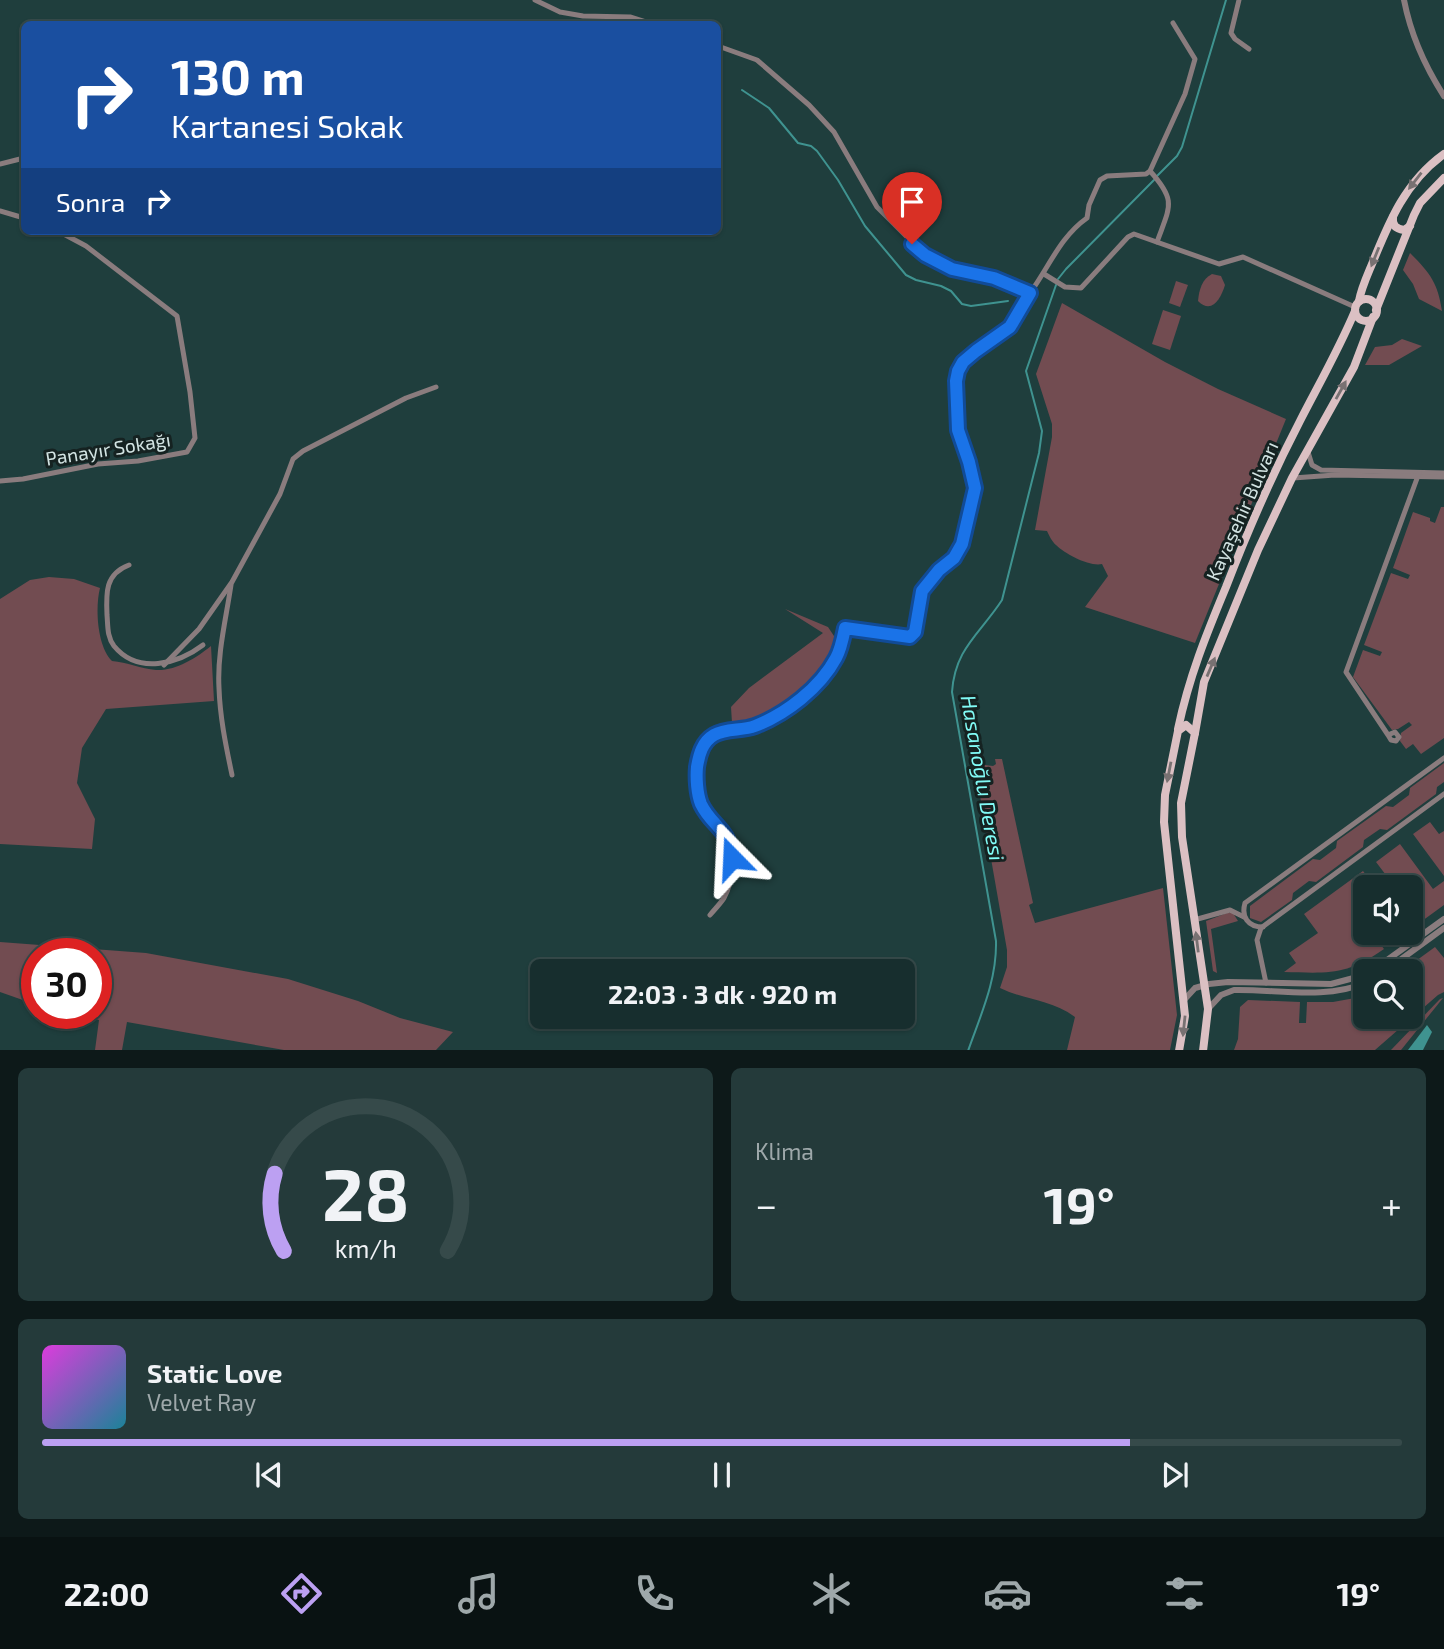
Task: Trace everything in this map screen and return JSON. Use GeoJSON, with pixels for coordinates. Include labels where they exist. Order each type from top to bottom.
{"type":"FeatureCollection","features":[{"type":"Feature","properties":{"kind":"main road","name":"Kayaşehir Bulvarı"},"geometry":{"type":"LineString","coordinates":[[1179,1050],[1184,1031],[1184,1000],[1164,822],[1165,795],[1186,688],[1254,514],[1337,352],[1393,214],[1418,176],[1444,154]]}},
{"type":"Feature","properties":{"kind":"main road","name":"Kayaşehir Bulvarı"},"geometry":{"type":"LineString","coordinates":[[1203,1050],[1208,1009],[1182,837],[1181,803],[1204,682],[1258,550],[1292,478],[1354,367],[1420,202],[1444,178]]}},
{"type":"Feature","properties":{"kind":"main road"},"geometry":{"type":"LineString","coordinates":[[1393,214],[1393,223],[1397,228],[1404,230],[1410,226]]}},
{"type":"Feature","properties":{"kind":"main road"},"geometry":{"type":"LineString","coordinates":[[1370,299],[1375,304],[1375,314],[1367,320],[1360,319],[1356,306],[1370,299]]}},
{"type":"Feature","properties":{"kind":"main road"},"geometry":{"type":"LineString","coordinates":[[1178,731],[1186,725],[1195,733]]}},
{"type":"Feature","properties":{"kind":"street"},"geometry":{"type":"LineString","coordinates":[[535,0],[560,12],[583,16],[630,17],[643,21]]}},
{"type":"Feature","properties":{"kind":"street"},"geometry":{"type":"LineString","coordinates":[[1239,0],[1231,33],[1249,49]]}},
{"type":"Feature","properties":{"kind":"street"},"geometry":{"type":"LineString","coordinates":[[1404,0],[1414,42],[1427,70],[1444,96]]}},
{"type":"Feature","properties":{"kind":"street"},"geometry":{"type":"LineString","coordinates":[[580,21],[583,16]]}},
{"type":"Feature","properties":{"kind":"street"},"geometry":{"type":"LineString","coordinates":[[1154,176],[1185,94],[1195,59],[1173,23]]}},
{"type":"Feature","properties":{"kind":"street"},"geometry":{"type":"LineString","coordinates":[[721,47],[757,60],[809,105],[834,132],[877,207],[925,255],[952,269],[1001,280],[1030,293]]}},
{"type":"Feature","properties":{"kind":"street"},"geometry":{"type":"LineString","coordinates":[[0,164],[21,159]]}},
{"type":"Feature","properties":{"kind":"street"},"geometry":{"type":"LineString","coordinates":[[710,915],[725,897],[732,858],[730,844],[701,803],[697,785],[700,752],[705,742],[714,735],[753,727],[787,709],[801,698],[832,665],[845,628],[910,637],[915,632],[922,591],[939,570],[954,558],[962,544],[975,488],[958,430],[958,371],[963,362],[976,351],[1010,327],[1059,247],[1073,229],[1087,218],[1089,205],[1100,180],[1107,176],[1154,176],[1167,191],[1169,208],[1157,242]]}},
{"type":"Feature","properties":{"kind":"street"},"geometry":{"type":"LineString","coordinates":[[0,211],[21,217]]}},
{"type":"Feature","properties":{"kind":"street"},"geometry":{"type":"LineString","coordinates":[[1044,274],[1065,287],[1081,288],[1128,237],[1134,234],[1219,264],[1243,257],[1356,306]]}},
{"type":"Feature","properties":{"kind":"street","name":"Panayır Sokağı"},"geometry":{"type":"LineString","coordinates":[[0,481],[187,452],[195,438],[177,316],[86,246],[65,235]]}},
{"type":"Feature","properties":{"kind":"street"},"geometry":{"type":"LineString","coordinates":[[164,665],[198,629],[232,582],[280,494],[293,458],[406,398],[436,387]]}},
{"type":"Feature","properties":{"kind":"street"},"geometry":{"type":"LineString","coordinates":[[1307,449],[1312,465],[1321,470],[1419,475]]}},
{"type":"Feature","properties":{"kind":"street"},"geometry":{"type":"LineString","coordinates":[[1292,478],[1315,475],[1444,475]]}},
{"type":"Feature","properties":{"kind":"street"},"geometry":{"type":"LineString","coordinates":[[1388,735],[1346,673],[1419,475]]}},
{"type":"Feature","properties":{"kind":"street"},"geometry":{"type":"LineString","coordinates":[[128,565],[114,574],[106,590],[109,636],[114,646],[131,658],[164,665],[183,659],[204,645]]}},
{"type":"Feature","properties":{"kind":"street"},"geometry":{"type":"LineString","coordinates":[[232,582],[220,657],[219,689],[222,727],[232,775]]}},
{"type":"Feature","properties":{"kind":"street"},"geometry":{"type":"LineString","coordinates":[[1245,918],[1245,903],[1444,758]]}},
{"type":"Feature","properties":{"kind":"street"},"geometry":{"type":"LineString","coordinates":[[1266,983],[1257,940],[1263,927],[1444,794]]}},
{"type":"Feature","properties":{"kind":"street"},"geometry":{"type":"LineString","coordinates":[[1195,920],[1230,910],[1253,926],[1263,927]]}},
{"type":"Feature","properties":{"kind":"street"},"geometry":{"type":"LineString","coordinates":[[1389,959],[1444,919]]}},
{"type":"Feature","properties":{"kind":"street"},"geometry":{"type":"LineString","coordinates":[[1401,959],[1444,928]]}},
{"type":"Feature","properties":{"kind":"street"},"geometry":{"type":"LineString","coordinates":[[1184,1000],[1188,992],[1203,985],[1228,982],[1338,984],[1353,979]]}},
{"type":"Feature","properties":{"kind":"street"},"geometry":{"type":"LineString","coordinates":[[1208,1009],[1221,995],[1234,990],[1332,992],[1353,986]]}},
{"type":"Feature","properties":{"kind":"shaded area"},"geometry":{"type":"Polygon","coordinates":[[[1410,253],[1432,279],[1442,311],[1419,299],[1403,270],[1410,253]]]}},
{"type":"Feature","properties":{"kind":"shaded area"},"geometry":{"type":"Polygon","coordinates":[[[1212,274],[1221,276],[1225,285],[1212,306],[1203,305],[1198,301],[1200,289],[1212,274]]]}},
{"type":"Feature","properties":{"kind":"shaded area"},"geometry":{"type":"Polygon","coordinates":[[[1176,281],[1188,285],[1180,307],[1169,303],[1176,281]]]}},
{"type":"Feature","properties":{"kind":"shaded area"},"geometry":{"type":"Polygon","coordinates":[[[1062,303],[1165,362],[1286,419],[1195,643],[1085,607],[1108,576],[1102,564],[1091,564],[1071,556],[1055,544],[1047,531],[1035,530],[1052,437],[1052,424],[1036,374],[1062,303]]]}},
{"type":"Feature","properties":{"kind":"shaded area"},"geometry":{"type":"Polygon","coordinates":[[[1163,310],[1181,316],[1170,350],[1152,344],[1163,310]]]}},
{"type":"Feature","properties":{"kind":"shaded area"},"geometry":{"type":"Polygon","coordinates":[[[1402,339],[1422,346],[1389,365],[1365,365],[1375,347],[1392,345],[1402,339]]]}},
{"type":"Feature","properties":{"kind":"shaded area"},"geometry":{"type":"Polygon","coordinates":[[[1441,507],[1444,507],[1444,738],[1421,754],[1413,744],[1406,749],[1400,741],[1401,733],[1412,725],[1409,722],[1392,730],[1353,677],[1363,650],[1380,656],[1382,652],[1364,645],[1391,573],[1408,579],[1410,575],[1393,568],[1413,512],[1430,518],[1430,521],[1435,523],[1441,507]]]}},
{"type":"Feature","properties":{"kind":"shaded area"},"geometry":{"type":"Polygon","coordinates":[[[49,577],[74,579],[100,588],[98,626],[103,646],[112,661],[163,670],[185,663],[211,646],[214,701],[106,709],[82,748],[77,783],[95,819],[92,849],[0,844],[0,599],[30,580],[49,577]]]}},
{"type":"Feature","properties":{"kind":"shaded area"},"geometry":{"type":"Polygon","coordinates":[[[785,609],[828,627],[836,639],[832,654],[823,669],[795,698],[761,719],[729,727],[732,723],[731,707],[749,688],[823,633],[785,609]]]}},
{"type":"Feature","properties":{"kind":"shaded area"},"geometry":{"type":"Polygon","coordinates":[[[972,750],[980,750],[985,765],[993,766],[996,764],[995,759],[1002,759],[1033,903],[1029,905],[1035,923],[1163,888],[1177,1015],[1170,1050],[1067,1050],[1075,1017],[1047,1003],[1000,988],[1007,967],[1007,950],[972,750]]]}},
{"type":"Feature","properties":{"kind":"shaded area"},"geometry":{"type":"Polygon","coordinates":[[[1444,763],[1444,782],[1437,787],[1436,794],[1387,830],[1380,829],[1364,840],[1363,847],[1316,882],[1309,881],[1293,893],[1292,900],[1261,922],[1250,918],[1250,906],[1313,859],[1320,860],[1336,848],[1337,841],[1386,806],[1393,807],[1409,795],[1410,788],[1444,763]]]}},
{"type":"Feature","properties":{"kind":"shaded area"},"geometry":{"type":"Polygon","coordinates":[[[1430,822],[1439,834],[1444,831],[1444,876],[1413,834],[1430,822]]]}},
{"type":"Feature","properties":{"kind":"shaded area"},"geometry":{"type":"Polygon","coordinates":[[[1400,844],[1423,875],[1386,875],[1376,862],[1400,844]]]}},
{"type":"Feature","properties":{"kind":"shaded area"},"geometry":{"type":"Polygon","coordinates":[[[1423,875],[1433,889],[1444,881],[1444,905],[1423,920],[1423,875]]]}},
{"type":"Feature","properties":{"kind":"shaded area"},"geometry":{"type":"Polygon","coordinates":[[[1353,878],[1353,945],[1381,945],[1384,949],[1369,959],[1353,959],[1353,966],[1336,971],[1284,972],[1296,963],[1289,953],[1318,933],[1304,914],[1353,878]]]}},
{"type":"Feature","properties":{"kind":"shaded area"},"geometry":{"type":"Polygon","coordinates":[[[1233,913],[1238,921],[1211,929],[1217,973],[1213,971],[1206,921],[1233,913]]]}},
{"type":"Feature","properties":{"kind":"shaded area"},"geometry":{"type":"Polygon","coordinates":[[[0,942],[21,944],[21,999],[0,992],[0,942]]]}},
{"type":"Feature","properties":{"kind":"shaded area"},"geometry":{"type":"Polygon","coordinates":[[[1435,947],[1444,958],[1444,992],[1423,1008],[1423,959],[1418,959],[1435,947]]]}},
{"type":"Feature","properties":{"kind":"shaded area"},"geometry":{"type":"Polygon","coordinates":[[[112,950],[146,953],[288,979],[358,1001],[400,1018],[453,1032],[436,1050],[284,1050],[127,1022],[122,1050],[95,1050],[98,1029],[112,1029],[112,950]]]}},
{"type":"Feature","properties":{"kind":"shaded area"},"geometry":{"type":"Polygon","coordinates":[[[1353,998],[1353,1029],[1399,1029],[1375,1050],[1234,1050],[1238,1039],[1240,1007],[1248,1000],[1300,1002],[1299,1023],[1306,1023],[1307,1002],[1353,998]]]}},
{"type":"Feature","properties":{"kind":"shaded area"},"geometry":{"type":"Polygon","coordinates":[[[1443,998],[1423,1023],[1423,1017],[1443,998]]]}},
{"type":"Feature","properties":{"kind":"shaded area"},"geometry":{"type":"Polygon","coordinates":[[[1411,1029],[1418,1029],[1401,1050],[1391,1050],[1411,1029]]]}},
{"type":"Feature","properties":{"kind":"water"},"geometry":{"type":"Polygon","coordinates":[[[1427,1025],[1432,1032],[1423,1050],[1408,1050],[1427,1025]]]}},
{"type":"Feature","properties":{"kind":"waterway","name":"Hasanoğlu Deresi"},"geometry":{"type":"LineString","coordinates":[[1157,176],[1182,147],[1226,0]]}},
{"type":"Feature","properties":{"kind":"waterway"},"geometry":{"type":"LineString","coordinates":[[742,90],[769,108],[798,143],[811,146],[817,151],[865,226],[906,275],[951,291],[962,304],[971,306],[1008,301]]}},
{"type":"Feature","properties":{"kind":"waterway","name":"Hasanoğlu Deresi"},"geometry":{"type":"LineString","coordinates":[[1058,279],[1154,180]]}},
{"type":"Feature","properties":{"kind":"waterway","name":"Hasanoğlu Deresi"},"geometry":{"type":"LineString","coordinates":[[968,1050],[991,983],[996,941],[952,692],[954,677],[963,653],[1002,600],[1039,453],[1042,431],[1026,371],[1056,285]]}},
{"type":"Feature","properties":{"kind":"route"},"geometry":{"type":"LineString","coordinates":[[732,858],[730,844],[701,803],[697,768],[705,742],[714,735],[753,727],[771,719],[801,698],[825,674],[837,655],[845,628],[910,637],[915,632],[922,591],[939,570],[954,558],[962,544],[975,488],[974,477],[958,430],[958,371],[963,362],[1010,327],[1030,293],[1008,282],[952,269],[925,255],[912,244]]}}]}
